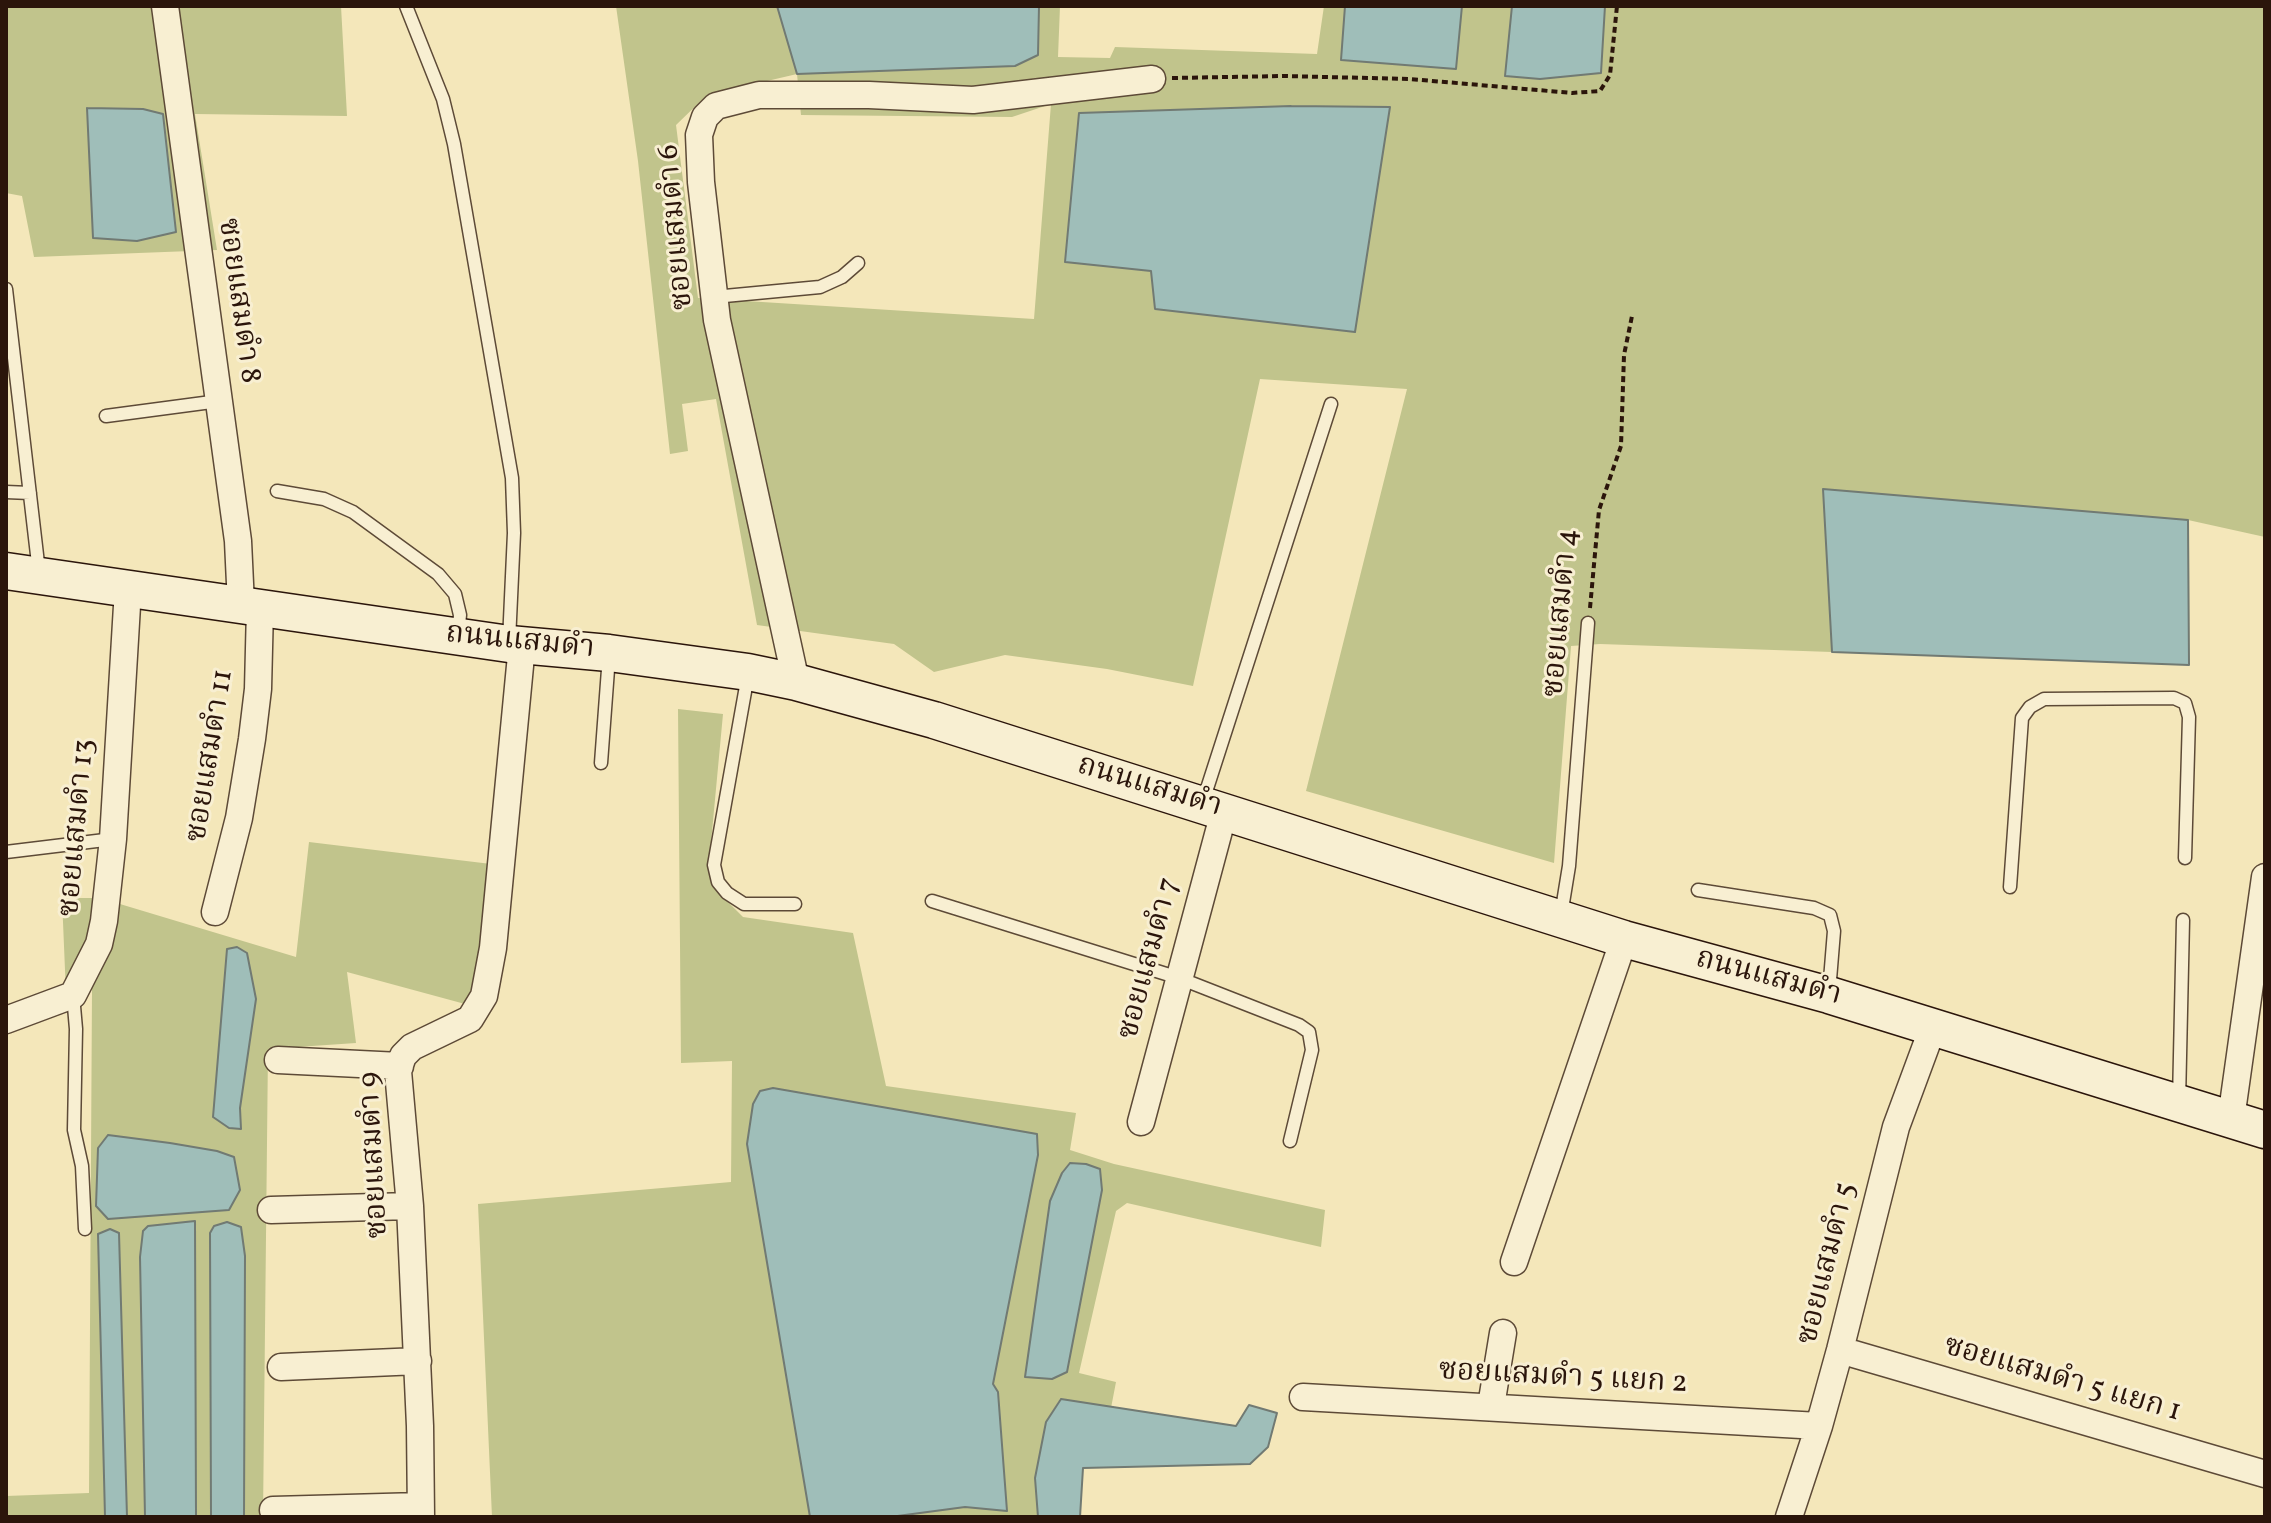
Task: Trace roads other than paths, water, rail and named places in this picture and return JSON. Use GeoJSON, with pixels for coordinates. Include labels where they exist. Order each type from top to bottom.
{"type":"FeatureCollection","features":[{"type":"Feature","properties":{"kind":"street","name":"ซอยแสมดำ 8"},"geometry":{"type":"LineString","coordinates":[[165,6],[238,541],[250,607]]}},
{"type":"Feature","properties":{"kind":"street","name":"ซอยแสมดำ 6"},"geometry":{"type":"LineString","coordinates":[[796,682],[720,335],[701,182],[699,135],[705,117],[716,106],[759,95],[869,95],[973,100],[1152,79]]}},
{"type":"Feature","properties":{"kind":"street","name":"ถนนแสมดำ"},"geometry":{"type":"LineString","coordinates":[[23,574],[458,637],[748,672],[796,682],[934,720],[1624,939],[1829,995],[2265,1130]]}},
{"type":"Feature","properties":{"kind":"street","name":"ซอยแสมดำ 13"},"geometry":{"type":"LineString","coordinates":[[73,995],[99,944],[104,921],[113,839],[128,589]]}},
{"type":"Feature","properties":{"kind":"street","name":"ซอยแสมดำ 11"},"geometry":{"type":"LineString","coordinates":[[215,912],[239,818],[258,689],[250,607]]}},
{"type":"Feature","properties":{"kind":"street","name":"ซอยแสมดำ 9"},"geometry":{"type":"LineString","coordinates":[[420,1512],[418,1361],[400,1066],[403,1056],[412,1047],[470,1019],[484,996],[493,948],[515,644]]}},
{"type":"Feature","properties":{"kind":"street","name":"ซอยแสมดำ 7"},"geometry":{"type":"LineString","coordinates":[[1141,1122],[1179,978],[1213,809]]}},
{"type":"Feature","properties":{"kind":"street"},"geometry":{"type":"LineString","coordinates":[[2231,1119],[2265,877]]}},
{"type":"Feature","properties":{"kind":"street"},"geometry":{"type":"LineString","coordinates":[[1514,1262],[1624,939]]}},
{"type":"Feature","properties":{"kind":"street"},"geometry":{"type":"LineString","coordinates":[[6,1020],[73,995]]}},
{"type":"Feature","properties":{"kind":"street","name":"ซอยแสมดำ 5"},"geometry":{"type":"LineString","coordinates":[[1789,1517],[1840,1350],[1896,1127],[1933,1027]]}},
{"type":"Feature","properties":{"kind":"street"},"geometry":{"type":"LineString","coordinates":[[278,1060],[400,1066]]}},
{"type":"Feature","properties":{"kind":"street"},"geometry":{"type":"LineString","coordinates":[[271,1210],[410,1206]]}},
{"type":"Feature","properties":{"kind":"street"},"geometry":{"type":"LineString","coordinates":[[1491,1406],[1503,1333]]}},
{"type":"Feature","properties":{"kind":"street","name":"ซอยแสมดำ 5 แยก 1"},"geometry":{"type":"LineString","coordinates":[[1840,1350],[2265,1474]]}},
{"type":"Feature","properties":{"kind":"street"},"geometry":{"type":"LineString","coordinates":[[281,1367],[418,1361]]}},
{"type":"Feature","properties":{"kind":"street","name":"ซอยแสมดำ 5 แยก 2"},"geometry":{"type":"LineString","coordinates":[[1303,1397],[1819,1426]]}},
{"type":"Feature","properties":{"kind":"street"},"geometry":{"type":"LineString","coordinates":[[273,1510],[420,1512]]}},
{"type":"Feature","properties":{"kind":"lane"},"geometry":{"type":"LineString","coordinates":[[406,6],[443,99],[454,144],[512,478],[515,644]]}},
{"type":"Feature","properties":{"kind":"lane"},"geometry":{"type":"LineString","coordinates":[[714,297],[820,287],[842,277],[858,263]]}},
{"type":"Feature","properties":{"kind":"lane"},"geometry":{"type":"LineString","coordinates":[[6,289],[13,394],[30,493],[23,574]]}},
{"type":"Feature","properties":{"kind":"lane"},"geometry":{"type":"LineString","coordinates":[[106,416],[219,401]]}},
{"type":"Feature","properties":{"kind":"lane"},"geometry":{"type":"LineString","coordinates":[[1213,809],[1331,404]]}},
{"type":"Feature","properties":{"kind":"lane"},"geometry":{"type":"LineString","coordinates":[[277,491],[324,499],[353,512],[438,574],[455,594],[460,615],[458,637]]}},
{"type":"Feature","properties":{"kind":"lane"},"geometry":{"type":"LineString","coordinates":[[6,492],[30,493]]}},
{"type":"Feature","properties":{"kind":"lane","name":"ซอยแสมดำ 4"},"geometry":{"type":"LineString","coordinates":[[1560,918],[1569,866],[1588,623]]}},
{"type":"Feature","properties":{"kind":"lane"},"geometry":{"type":"LineString","coordinates":[[601,763],[609,653]]}},
{"type":"Feature","properties":{"kind":"lane"},"geometry":{"type":"LineString","coordinates":[[748,672],[714,865],[718,882],[727,893],[744,904],[795,904]]}},
{"type":"Feature","properties":{"kind":"lane"},"geometry":{"type":"LineString","coordinates":[[2010,887],[2022,718],[2030,707],[2044,699],[2174,698],[2185,703],[2189,717],[2185,858]]}},
{"type":"Feature","properties":{"kind":"lane"},"geometry":{"type":"LineString","coordinates":[[6,852],[113,839]]}},
{"type":"Feature","properties":{"kind":"lane"},"geometry":{"type":"LineString","coordinates":[[1698,890],[1814,908],[1830,915],[1834,931],[1829,995]]}},
{"type":"Feature","properties":{"kind":"lane"},"geometry":{"type":"LineString","coordinates":[[932,901],[1179,978],[1299,1025],[1309,1032],[1312,1050],[1290,1141]]}},
{"type":"Feature","properties":{"kind":"lane"},"geometry":{"type":"LineString","coordinates":[[2179,1103],[2183,920]]}},
{"type":"Feature","properties":{"kind":"lane"},"geometry":{"type":"LineString","coordinates":[[73,995],[76,1029],[74,1130],[82,1166],[85,1229]]}},
{"type":"Feature","properties":{"kind":"water"},"geometry":{"type":"Polygon","coordinates":[[[777,6],[1039,6],[1038,55],[1015,66],[797,74],[777,6]]]}},
{"type":"Feature","properties":{"kind":"water"},"geometry":{"type":"Polygon","coordinates":[[[1345,6],[1462,6],[1456,69],[1341,60],[1345,6]]]}},
{"type":"Feature","properties":{"kind":"water"},"geometry":{"type":"Polygon","coordinates":[[[1512,6],[1605,6],[1601,73],[1540,79],[1505,76],[1512,6]]]}},
{"type":"Feature","properties":{"kind":"water"},"geometry":{"type":"Polygon","coordinates":[[[1291,106],[1390,107],[1355,332],[1155,309],[1151,271],[1065,262],[1079,113],[1291,106]]]}},
{"type":"Feature","properties":{"kind":"water"},"geometry":{"type":"Polygon","coordinates":[[[87,108],[143,109],[163,114],[176,232],[137,241],[93,238],[87,108]]]}},
{"type":"Feature","properties":{"kind":"water"},"geometry":{"type":"Polygon","coordinates":[[[1823,489],[2188,520],[2189,665],[1832,652],[1823,489]]]}},
{"type":"Feature","properties":{"kind":"water"},"geometry":{"type":"Polygon","coordinates":[[[237,947],[247,953],[256,999],[240,1108],[241,1129],[229,1128],[213,1117],[227,949],[237,947]]]}},
{"type":"Feature","properties":{"kind":"water"},"geometry":{"type":"Polygon","coordinates":[[[773,1088],[1037,1134],[1038,1155],[993,1384],[998,1392],[1007,1511],[965,1507],[890,1517],[810,1517],[747,1144],[753,1104],[760,1091],[773,1088]]]}},
{"type":"Feature","properties":{"kind":"water"},"geometry":{"type":"Polygon","coordinates":[[[108,1135],[217,1151],[234,1157],[240,1190],[229,1210],[108,1219],[96,1206],[98,1148],[108,1135]]]}},
{"type":"Feature","properties":{"kind":"water"},"geometry":{"type":"Polygon","coordinates":[[[1070,1163],[1100,1169],[1102,1190],[1067,1372],[1052,1379],[1025,1377],[1050,1201],[1062,1173],[1070,1163]]]}},
{"type":"Feature","properties":{"kind":"water"},"geometry":{"type":"Polygon","coordinates":[[[195,1221],[196,1517],[145,1517],[140,1257],[143,1231],[148,1226],[195,1221]]]}},
{"type":"Feature","properties":{"kind":"water"},"geometry":{"type":"Polygon","coordinates":[[[227,1222],[241,1227],[245,1256],[244,1517],[211,1517],[210,1233],[214,1226],[227,1222]]]}},
{"type":"Feature","properties":{"kind":"water"},"geometry":{"type":"Polygon","coordinates":[[[110,1229],[119,1233],[127,1517],[105,1517],[98,1234],[110,1229]]]}},
{"type":"Feature","properties":{"kind":"water"},"geometry":{"type":"Polygon","coordinates":[[[1061,1399],[1236,1426],[1249,1405],[1277,1413],[1268,1447],[1250,1464],[1083,1468],[1080,1517],[1038,1517],[1035,1478],[1046,1422],[1061,1399]]]}}]}
